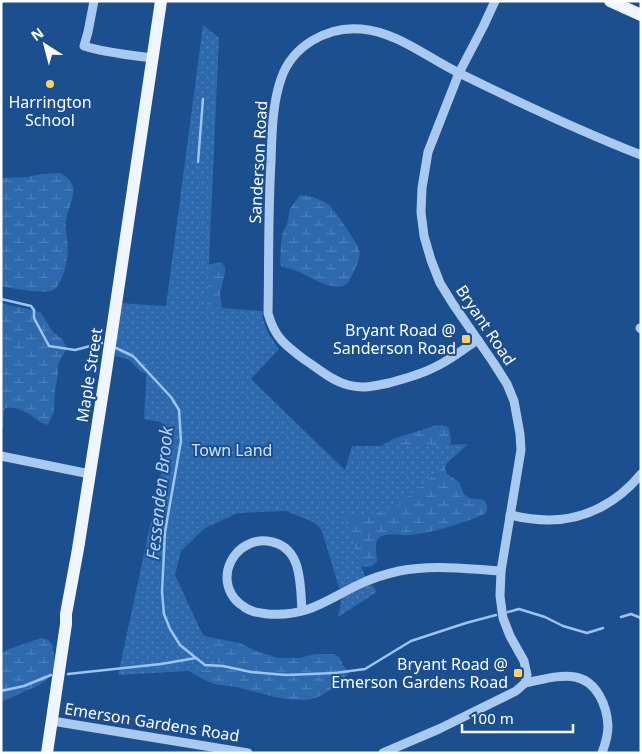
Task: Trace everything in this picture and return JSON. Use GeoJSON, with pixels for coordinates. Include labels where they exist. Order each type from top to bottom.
{"type":"FeatureCollection","features":[{"type":"Feature","properties":{"kind":"main road","name":"Maple Street"},"geometry":{"type":"LineString","coordinates":[[47,753],[66,614],[90,474],[161,1]]}},
{"type":"Feature","properties":{"kind":"main road"},"geometry":{"type":"LineString","coordinates":[[616,2],[641,15]]}},
{"type":"Feature","properties":{"kind":"street"},"geometry":{"type":"LineString","coordinates":[[94,1],[84,46],[96,50],[152,58]]}},
{"type":"Feature","properties":{"kind":"street","name":"Bryant Road"},"geometry":{"type":"LineString","coordinates":[[495,1],[459,74],[428,152],[422,188],[421,212],[430,260],[440,283],[452,304],[507,384],[514,401],[521,450],[501,571],[500,596],[503,618],[510,636],[524,661],[526,679]]}},
{"type":"Feature","properties":{"kind":"street","name":"Sanderson Road"},"geometry":{"type":"LineString","coordinates":[[478,340],[421,374],[376,386],[358,387],[349,386],[333,379],[291,350],[274,332],[268,313],[272,138],[275,98],[289,62],[303,47],[320,36],[352,28],[364,29],[386,35],[407,44],[459,74],[608,142],[641,155]]}},
{"type":"Feature","properties":{"kind":"street"},"geometry":{"type":"LineString","coordinates":[[1,456],[90,474]]}},
{"type":"Feature","properties":{"kind":"street"},"geometry":{"type":"LineString","coordinates":[[510,515],[551,520],[563,520],[582,516],[610,503],[629,488],[641,474]]}},
{"type":"Feature","properties":{"kind":"street"},"geometry":{"type":"LineString","coordinates":[[302,611],[298,568],[292,555],[286,549],[272,542],[264,541],[248,544],[235,554],[228,568],[230,592],[240,605],[246,609],[276,614],[302,611],[326,602],[361,583],[399,572],[441,567],[501,571]]}},
{"type":"Feature","properties":{"kind":"street"},"geometry":{"type":"LineString","coordinates":[[383,753],[439,729],[516,691],[526,679],[566,676],[583,679],[597,691],[603,702],[607,732],[602,753]]}},
{"type":"Feature","properties":{"kind":"street","name":"Emerson Gardens Road"},"geometry":{"type":"LineString","coordinates":[[52,721],[248,753]]}},
{"type":"Feature","properties":{"kind":"green space","name":"Town Land"},"geometry":{"type":"Polygon","coordinates":[[[203,25],[219,38],[207,307],[262,311],[268,331],[279,349],[251,379],[345,470],[352,446],[468,444],[425,483],[391,510],[344,517],[364,574],[377,592],[338,617],[342,597],[320,525],[286,511],[238,513],[205,528],[181,551],[175,575],[200,629],[222,669],[118,675],[172,424],[144,419],[147,364],[115,356],[119,303],[166,306],[203,25]]]}},
{"type":"Feature","properties":{"kind":"green space"},"geometry":{"type":"Polygon","coordinates":[[[60,173],[70,180],[73,191],[66,221],[67,258],[58,286],[51,291],[44,292],[1,286],[1,178],[60,173]]]}},
{"type":"Feature","properties":{"kind":"green space"},"geometry":{"type":"Polygon","coordinates":[[[300,195],[315,198],[329,205],[359,249],[358,261],[350,280],[343,286],[331,286],[281,266],[282,234],[287,224],[290,209],[300,195]]]}},
{"type":"Feature","properties":{"kind":"green space"},"geometry":{"type":"Polygon","coordinates":[[[221,262],[225,267],[220,294],[223,314],[245,378],[351,478],[381,446],[393,439],[441,425],[448,427],[450,433],[451,442],[445,469],[447,474],[459,482],[464,494],[469,498],[484,500],[487,505],[487,511],[478,517],[435,531],[409,535],[385,535],[378,539],[376,544],[377,562],[370,567],[364,567],[328,539],[311,520],[168,447],[161,427],[165,400],[147,374],[141,372],[127,358],[147,325],[206,265],[221,262]]]}},
{"type":"Feature","properties":{"kind":"green space"},"geometry":{"type":"Polygon","coordinates":[[[1,303],[41,313],[53,332],[63,340],[66,346],[66,350],[58,364],[54,412],[48,425],[24,411],[5,408],[3,427],[1,429],[1,303]]]}},
{"type":"Feature","properties":{"kind":"green space"},"geometry":{"type":"Polygon","coordinates":[[[193,634],[240,643],[256,651],[278,658],[334,654],[340,658],[349,673],[324,694],[307,700],[287,699],[215,684],[202,679],[182,667],[193,634]]]}},
{"type":"Feature","properties":{"kind":"green space"},"geometry":{"type":"Polygon","coordinates":[[[41,638],[50,641],[53,647],[54,662],[50,675],[37,686],[1,702],[1,654],[9,649],[41,638]]]}},
{"type":"Feature","properties":{"kind":"waterway"},"geometry":{"type":"LineString","coordinates":[[198,162],[203,99]]}},
{"type":"Feature","properties":{"kind":"waterway","name":"Fessenden Brook"},"geometry":{"type":"LineString","coordinates":[[1,299],[31,306],[34,310],[34,318],[49,346],[75,350],[102,343]]}},
{"type":"Feature","properties":{"kind":"waterway","name":"Fessenden Brook"},"geometry":{"type":"LineString","coordinates":[[116,348],[133,356],[171,397],[179,410],[181,441],[165,532],[162,592],[164,614],[170,629],[180,645],[196,658]]}},
{"type":"Feature","properties":{"kind":"waterway"},"geometry":{"type":"LineString","coordinates":[[508,612],[519,609],[587,633],[603,628]]}},
{"type":"Feature","properties":{"kind":"waterway"},"geometry":{"type":"LineString","coordinates":[[621,617],[631,614],[641,618]]}},
{"type":"Feature","properties":{"kind":"waterway"},"geometry":{"type":"LineString","coordinates":[[68,674],[161,664],[196,658],[205,665],[286,675],[335,673],[365,669],[411,641],[496,615]]}},
{"type":"Feature","properties":{"kind":"waterway"},"geometry":{"type":"LineString","coordinates":[[1,691],[24,686],[51,675]]}},
{"type":"Feature","properties":{"kind":"place","name":"Harrington School"},"geometry":{"type":"Point","coordinates":[50,84]}},
{"type":"Feature","properties":{"kind":"place","name":"Bryant Road @ Sanderson Road"},"geometry":{"type":"Point","coordinates":[466,339]}},
{"type":"Feature","properties":{"kind":"place","name":"Bryant Road @ Emerson Gardens Road"},"geometry":{"type":"Point","coordinates":[518,673]}}]}
